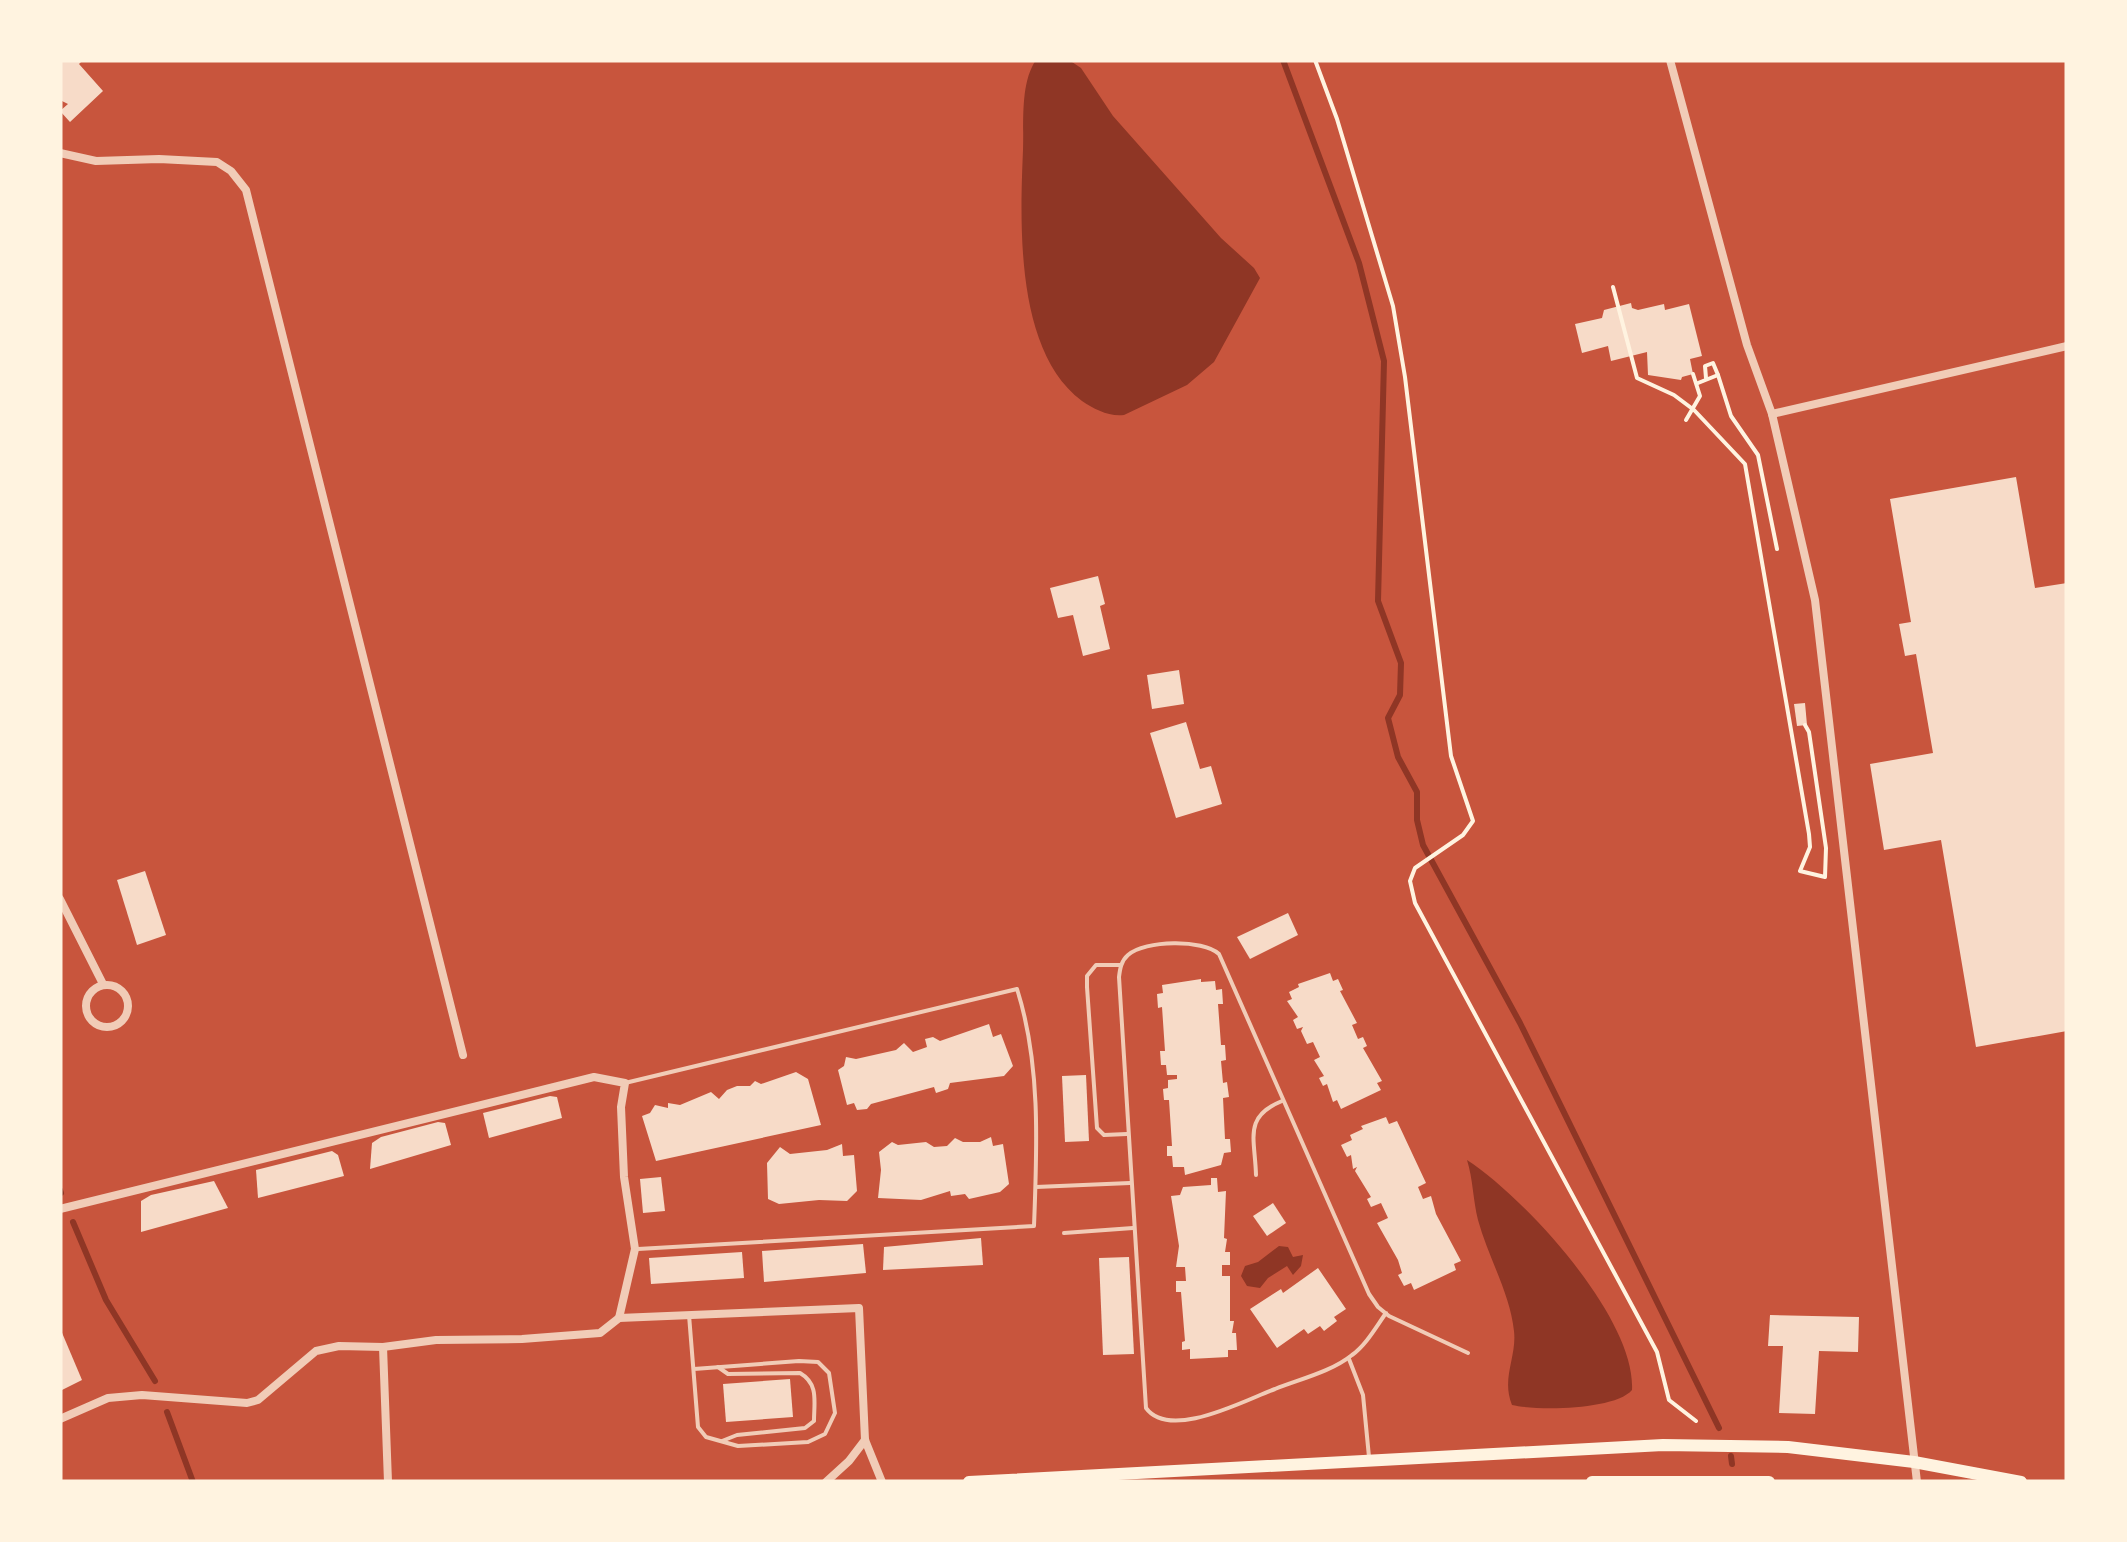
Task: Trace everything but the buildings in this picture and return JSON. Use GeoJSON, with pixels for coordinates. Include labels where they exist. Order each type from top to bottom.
{"type":"FeatureCollection","features":[{"type":"Feature","properties":{"kind":"highway"},"geometry":{"type":"LineString","coordinates":[[969,1482],[1663,1445],[1788,1447],[1914,1462],[2022,1482]]}},
{"type":"Feature","properties":{"kind":"highway"},"geometry":{"type":"LineString","coordinates":[[1592,1482],[1769,1482]]}},
{"type":"Feature","properties":{"kind":"street"},"geometry":{"type":"LineString","coordinates":[[1670,60],[1748,344],[1772,414],[1815,600],[1916,1482]]}},
{"type":"Feature","properties":{"kind":"street"},"geometry":{"type":"LineString","coordinates":[[60,153],[96,161],[217,162],[231,171],[246,190],[463,1055]]}},
{"type":"Feature","properties":{"kind":"street"},"geometry":{"type":"LineString","coordinates":[[1772,414],[2067,346]]}},
{"type":"Feature","properties":{"kind":"street"},"geometry":{"type":"LineString","coordinates":[[60,900],[103,984],[120,988],[128,1002],[124,1018],[110,1027],[94,1024],[86,1009],[89,993],[103,984]]}},
{"type":"Feature","properties":{"kind":"street"},"geometry":{"type":"LineString","coordinates":[[60,1209],[594,1077],[625,1083],[621,1107],[624,1177],[635,1249],[619,1318]]}},
{"type":"Feature","properties":{"kind":"street"},"geometry":{"type":"LineString","coordinates":[[60,1419],[108,1398],[142,1395],[247,1403],[258,1400],[316,1352],[339,1346],[383,1348],[436,1340],[600,1333],[619,1318],[858,1308],[865,1440],[882,1482]]}},
{"type":"Feature","properties":{"kind":"street"},"geometry":{"type":"LineString","coordinates":[[383,1348],[388,1482]]}},
{"type":"Feature","properties":{"kind":"street"},"geometry":{"type":"LineString","coordinates":[[826,1482],[865,1440]]}},
{"type":"Feature","properties":{"kind":"lane"},"geometry":{"type":"LineString","coordinates":[[1386,1313],[1362,1347],[1348,1358],[1213,1414],[1173,1420],[1156,1418],[1146,1408],[1120,965],[1127,956],[1144,948],[1192,942],[1212,947],[1225,965],[1356,1268],[1378,1308],[1468,1353]]}},
{"type":"Feature","properties":{"kind":"lane"},"geometry":{"type":"LineString","coordinates":[[1120,965],[1096,966],[1087,976],[1087,987],[1097,1128],[1104,1135],[1128,1134]]}},
{"type":"Feature","properties":{"kind":"lane"},"geometry":{"type":"LineString","coordinates":[[625,1083],[1017,989],[1030,1030],[1034,1226],[635,1249]]}},
{"type":"Feature","properties":{"kind":"lane"},"geometry":{"type":"LineString","coordinates":[[1256,1175],[1254,1124],[1262,1109],[1282,1101]]}},
{"type":"Feature","properties":{"kind":"lane"},"geometry":{"type":"LineString","coordinates":[[1036,1187],[1130,1183]]}},
{"type":"Feature","properties":{"kind":"lane"},"geometry":{"type":"LineString","coordinates":[[1064,1234],[1133,1228]]}},
{"type":"Feature","properties":{"kind":"lane"},"geometry":{"type":"LineString","coordinates":[[689,1315],[698,1427],[706,1436],[738,1446],[808,1442],[825,1434],[835,1413],[829,1373],[818,1362],[694,1369]]}},
{"type":"Feature","properties":{"kind":"lane"},"geometry":{"type":"LineString","coordinates":[[1348,1358],[1362,1395],[1369,1462]]}},
{"type":"Feature","properties":{"kind":"lane"},"geometry":{"type":"LineString","coordinates":[[717,1366],[728,1374],[800,1373],[814,1389],[814,1421],[805,1428],[737,1435],[722,1441]]}},
{"type":"Feature","properties":{"kind":"path"},"geometry":{"type":"LineString","coordinates":[[1315,60],[1338,119],[1378,251],[1399,339],[1448,737],[1473,821],[1462,835],[1412,874],[1411,891],[1657,1352],[1669,1400],[1696,1421]]}},
{"type":"Feature","properties":{"kind":"path"},"geometry":{"type":"LineString","coordinates":[[1613,286],[1637,378],[1674,395],[1694,410],[1747,472],[1810,846],[1800,871],[1825,877],[1826,848],[1805,725]]}},
{"type":"Feature","properties":{"kind":"path"},"geometry":{"type":"LineString","coordinates":[[1706,378],[1705,366],[1713,362],[1731,416],[1758,456],[1777,550]]}},
{"type":"Feature","properties":{"kind":"path"},"geometry":{"type":"LineString","coordinates":[[1686,420],[1700,396],[1694,374]]}},
{"type":"Feature","properties":{"kind":"path"},"geometry":{"type":"LineString","coordinates":[[1698,383],[1718,375]]}},
{"type":"Feature","properties":{"kind":"shaded area"},"geometry":{"type":"Polygon","coordinates":[[[1036,60],[1069,60],[1081,68],[1113,116],[1260,278],[1214,362],[1187,385],[1124,415],[1107,414],[1092,407],[1060,379],[1044,351],[1033,319],[1026,284],[1022,213],[1024,104],[1027,80],[1036,60]]]}},
{"type":"Feature","properties":{"kind":"shaded area"},"geometry":{"type":"Polygon","coordinates":[[[1467,1160],[1545,1230],[1597,1295],[1628,1361],[1632,1390],[1623,1397],[1575,1407],[1512,1405],[1508,1386],[1514,1341],[1512,1317],[1478,1220],[1467,1160]]]}},
{"type":"Feature","properties":{"kind":"shaded area"},"geometry":{"type":"Polygon","coordinates":[[[1279,1246],[1288,1247],[1293,1257],[1303,1255],[1301,1266],[1293,1275],[1287,1266],[1260,1288],[1247,1286],[1241,1276],[1245,1266],[1258,1262],[1279,1246]]]}},
{"type":"Feature","properties":{"kind":"waterway"},"geometry":{"type":"LineString","coordinates":[[1283,60],[1359,263],[1384,361],[1378,601],[1401,663],[1400,695],[1388,718],[1398,757],[1417,792],[1417,820],[1423,845],[1520,1023],[1719,1428]]}},
{"type":"Feature","properties":{"kind":"waterway"},"geometry":{"type":"LineString","coordinates":[[73,1222],[106,1300],[155,1381]]}},
{"type":"Feature","properties":{"kind":"waterway"},"geometry":{"type":"LineString","coordinates":[[167,1412],[193,1482]]}},
{"type":"Feature","properties":{"kind":"waterway"},"geometry":{"type":"LineString","coordinates":[[1731,1456],[1732,1464]]}}]}
